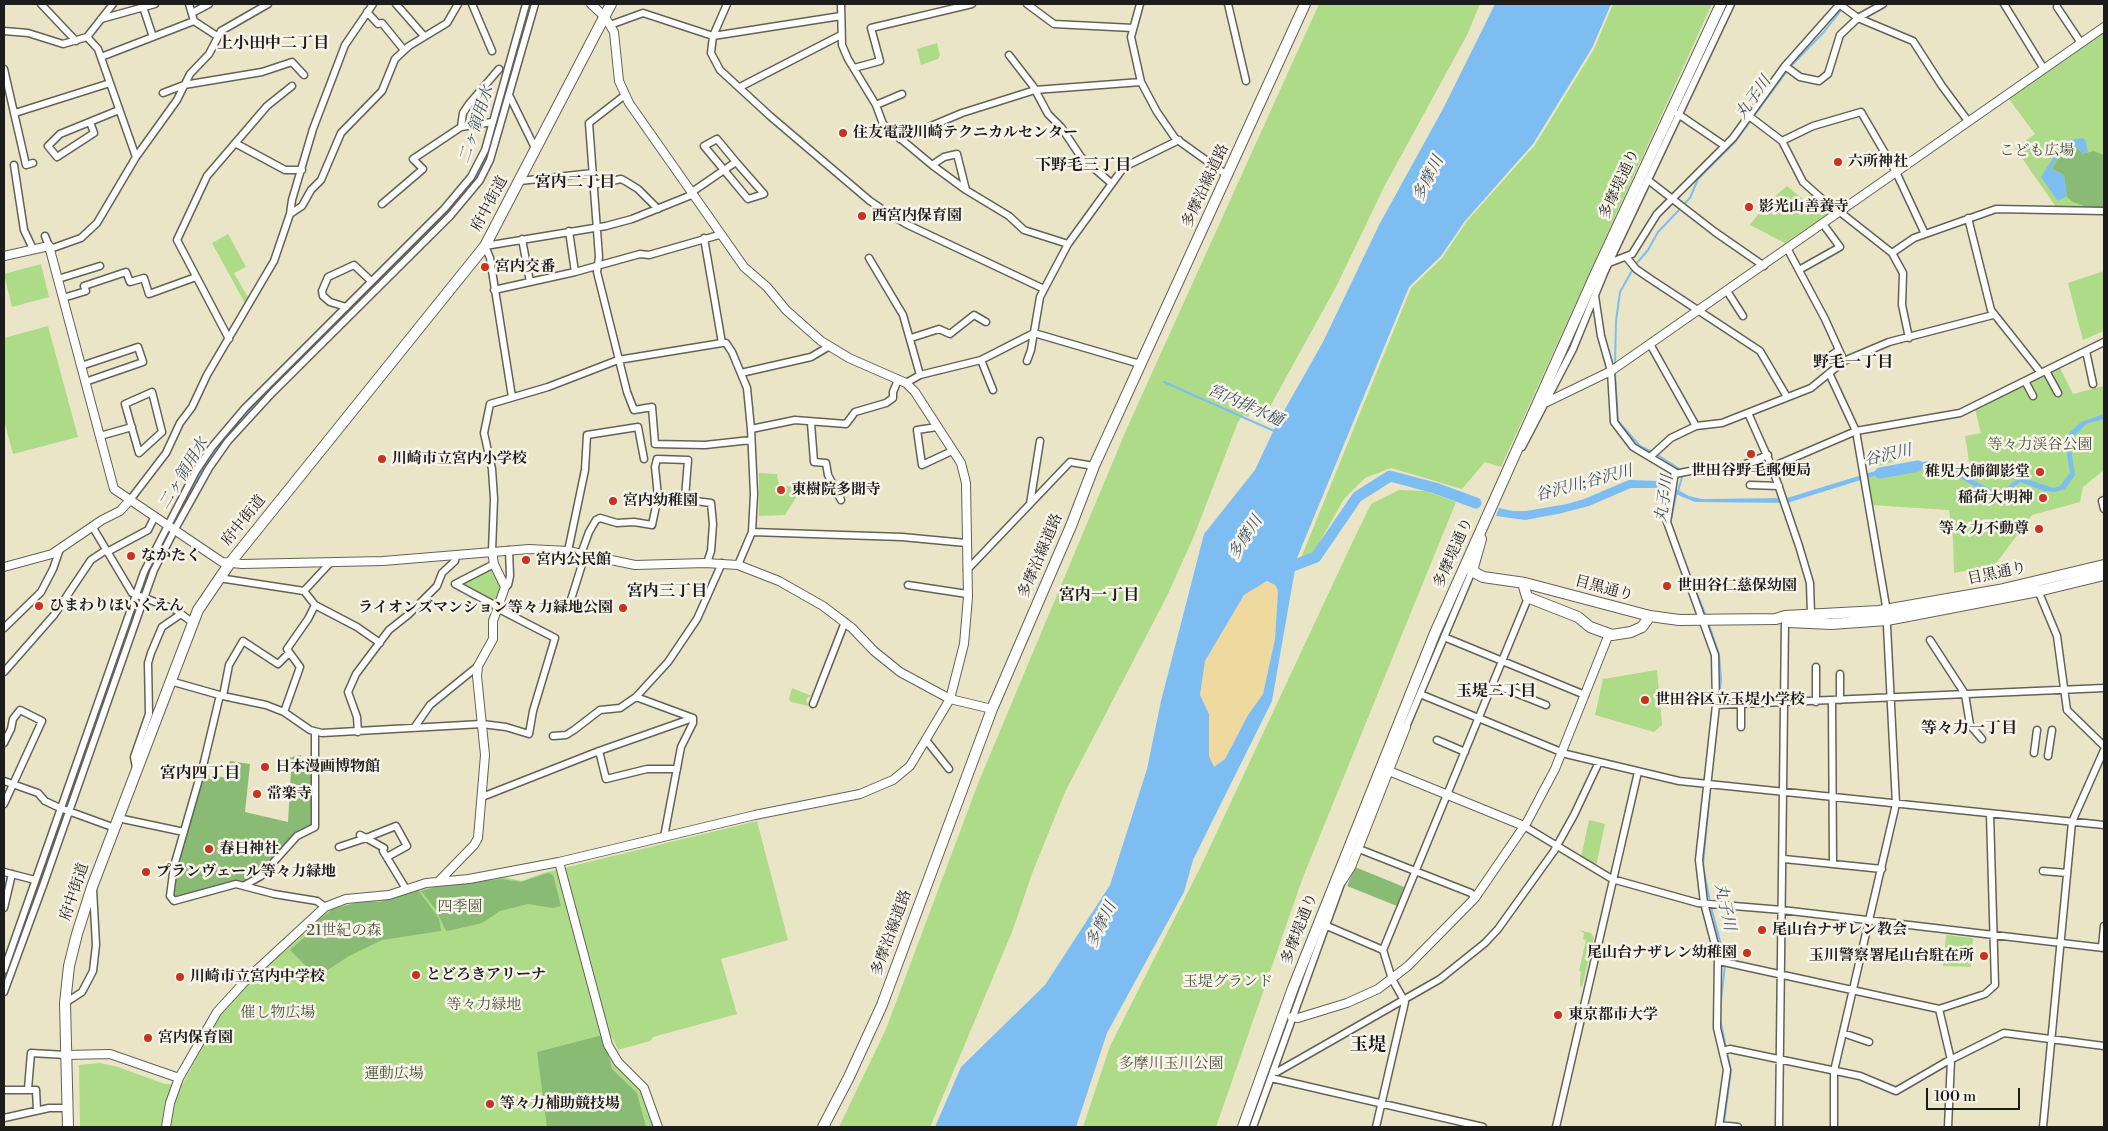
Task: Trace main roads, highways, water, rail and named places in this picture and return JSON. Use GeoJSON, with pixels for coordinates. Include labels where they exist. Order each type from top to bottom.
{"type":"FeatureCollection","features":[{"type":"Feature","properties":{"kind":"main road","name":"府中街道"},"geometry":{"type":"LineString","coordinates":[[68,1127],[65,1003],[69,966],[92,887],[193,622],[205,598],[230,563],[485,246],[608,21],[611,4]]}},
{"type":"Feature","properties":{"kind":"main road","name":"多摩沿線道路"},"geometry":{"type":"LineString","coordinates":[[822,1127],[849,1077],[882,1005],[992,709],[1071,526],[1094,466],[1305,4]]}},
{"type":"Feature","properties":{"kind":"main road","name":"多摩堤通り"},"geometry":{"type":"LineString","coordinates":[[1243,1127],[1282,1018],[1339,880],[1411,691],[1515,452],[1650,154],[1722,4]]}},
{"type":"Feature","properties":{"kind":"main road","name":"目黒通り"},"geometry":{"type":"LineString","coordinates":[[1481,529],[1480,547],[1472,571],[1485,578],[1523,583],[1650,616],[1673,620],[1781,620],[1831,624],[2104,575]]}},
{"type":"Feature","properties":{"kind":"main road","name":"目黒通り"},"geometry":{"type":"LineString","coordinates":[[2036,586],[2104,565]]}},
{"type":"Feature","properties":{"kind":"main road"},"geometry":{"type":"LineString","coordinates":[[1523,583],[1525,596],[1528,598],[1578,617],[1590,627],[1609,634],[1631,632],[1642,627],[1650,616]]}},
{"type":"Feature","properties":{"kind":"main road","name":"目黒通り"},"geometry":{"type":"LineString","coordinates":[[1781,620],[1785,616],[1887,615]]}},
{"type":"Feature","properties":{"kind":"water","name":"多摩川"},"geometry":{"type":"Polygon","coordinates":[[[1495,4],[1611,4],[1592,48],[1533,144],[1465,221],[1441,256],[1409,287],[1297,558],[1272,701],[1193,860],[1184,892],[1107,1033],[1076,1127],[935,1127],[961,1067],[1045,985],[1110,885],[1147,769],[1161,701],[1204,534],[1255,470],[1276,425],[1323,342],[1379,225],[1444,107],[1495,4]],[[1267,581],[1244,595],[1205,661],[1200,695],[1209,714],[1209,756],[1214,767],[1225,759],[1248,715],[1263,694],[1275,639],[1278,591],[1275,585],[1267,581]]]}},
{"type":"Feature","properties":{"kind":"water"},"geometry":{"type":"Polygon","coordinates":[[[2083,138],[2088,152],[2082,154],[2078,147],[2071,152],[2074,159],[2063,148],[2051,169],[2064,175],[2067,196],[2058,201],[2041,177],[2064,141],[2083,138]]]}},
{"type":"Feature","properties":{"kind":"water"},"geometry":{"type":"Polygon","coordinates":[[[2104,414],[2104,419],[2086,424],[2072,438],[2070,442],[2075,475],[2065,489],[2055,492],[2044,491],[2020,482],[2003,495],[1995,496],[1944,469],[1931,465],[1896,469],[1787,503],[1695,502],[1661,488],[1631,488],[1589,506],[1558,514],[1525,520],[1496,516],[1499,508],[1526,511],[1567,504],[1629,480],[1661,481],[1689,496],[1702,499],[1787,498],[1897,465],[1929,461],[1947,466],[1994,491],[2005,489],[2016,480],[2023,478],[2054,488],[2060,486],[2070,473],[2065,442],[2067,435],[2081,422],[2104,414]]]}},
{"type":"Feature","properties":{"kind":"waterway","name":"二ヶ領用水"},"geometry":{"type":"LineString","coordinates":[[520,36],[530,4]]}},
{"type":"Feature","properties":{"kind":"waterway","name":"丸子川"},"geometry":{"type":"LineString","coordinates":[[1790,67],[1823,33],[1842,9]]}},
{"type":"Feature","properties":{"kind":"waterway","name":"二ヶ領用水"},"geometry":{"type":"LineString","coordinates":[[4,982],[149,574],[208,461],[245,414],[449,210],[477,177],[488,152],[515,53]]}},
{"type":"Feature","properties":{"kind":"waterway","name":"丸子川"},"geometry":{"type":"LineString","coordinates":[[1684,204],[1690,198],[1698,179],[1735,142],[1787,71]]}},
{"type":"Feature","properties":{"kind":"waterway","name":"丸子川"},"geometry":{"type":"LineString","coordinates":[[1636,264],[1648,250],[1658,232],[1681,208]]}},
{"type":"Feature","properties":{"kind":"waterway","name":"丸子川"},"geometry":{"type":"LineString","coordinates":[[1615,365],[1616,321],[1620,292],[1633,269]]}},
{"type":"Feature","properties":{"kind":"waterway","name":"丸子川"},"geometry":{"type":"LineString","coordinates":[[1615,372],[1618,421],[1640,446],[1652,452]]}},
{"type":"Feature","properties":{"kind":"waterway","name":"宮内排水樋"},"geometry":{"type":"LineString","coordinates":[[1164,382],[1274,431]]}},
{"type":"Feature","properties":{"kind":"waterway","name":"丸子川"},"geometry":{"type":"LineString","coordinates":[[1656,454],[1681,470]]}},
{"type":"Feature","properties":{"kind":"waterway","name":"谷沢川"},"geometry":{"type":"LineString","coordinates":[[1880,473],[1918,466]]}},
{"type":"Feature","properties":{"kind":"waterway","name":"丸子川"},"geometry":{"type":"LineString","coordinates":[[1678,491],[1683,474]]}},
{"type":"Feature","properties":{"kind":"waterway","name":"谷沢川;谷沢川"},"geometry":{"type":"LineString","coordinates":[[1282,570],[1316,557],[1357,497],[1390,476],[1435,488],[1476,503]]}},
{"type":"Feature","properties":{"kind":"waterway","name":"丸子川"},"geometry":{"type":"LineString","coordinates":[[1670,525],[1676,495]]}},
{"type":"Feature","properties":{"kind":"waterway","name":"丸子川"},"geometry":{"type":"LineString","coordinates":[[1686,567],[1706,616]]}},
{"type":"Feature","properties":{"kind":"waterway","name":"丸子川"},"geometry":{"type":"LineString","coordinates":[[1708,622],[1719,654],[1721,679],[1719,701]]}},
{"type":"Feature","properties":{"kind":"waterway","name":"丸子川"},"geometry":{"type":"LineString","coordinates":[[1710,902],[1703,866],[1712,770]]}},
{"type":"Feature","properties":{"kind":"waterway","name":"丸子川"},"geometry":{"type":"LineString","coordinates":[[1711,907],[1725,960]]}},
{"type":"Feature","properties":{"kind":"waterway","name":"丸子川"},"geometry":{"type":"LineString","coordinates":[[1720,1010],[1725,965]]}},
{"type":"Feature","properties":{"kind":"waterway","name":"丸子川"},"geometry":{"type":"LineString","coordinates":[[1720,1019],[1731,1071],[1724,1123]]}},
{"type":"Feature","properties":{"kind":"place","name":"住友電設川崎テクニカルセンター"},"geometry":{"type":"Point","coordinates":[843,133]}},
{"type":"Feature","properties":{"kind":"place","name":"六所神社"},"geometry":{"type":"Point","coordinates":[1838,162]}},
{"type":"Feature","properties":{"kind":"place","name":"影光山善養寺"},"geometry":{"type":"Point","coordinates":[1749,207]}},
{"type":"Feature","properties":{"kind":"place","name":"西宮内保育園"},"geometry":{"type":"Point","coordinates":[862,216]}},
{"type":"Feature","properties":{"kind":"place","name":"宮内交番"},"geometry":{"type":"Point","coordinates":[485,267]}},
{"type":"Feature","properties":{"kind":"place","name":"世田谷野毛郵便局"},"geometry":{"type":"Point","coordinates":[1751,454]}},
{"type":"Feature","properties":{"kind":"place","name":"川崎市立宮内小学校"},"geometry":{"type":"Point","coordinates":[382,459]}},
{"type":"Feature","properties":{"kind":"place","name":"稚児大師御影堂"},"geometry":{"type":"Point","coordinates":[2040,472]}},
{"type":"Feature","properties":{"kind":"place","name":"東樹院多聞寺"},"geometry":{"type":"Point","coordinates":[781,490]}},
{"type":"Feature","properties":{"kind":"place","name":"稲荷大明神"},"geometry":{"type":"Point","coordinates":[2043,498]}},
{"type":"Feature","properties":{"kind":"place","name":"宮内幼稚園"},"geometry":{"type":"Point","coordinates":[613,501]}},
{"type":"Feature","properties":{"kind":"place","name":"等々力不動尊"},"geometry":{"type":"Point","coordinates":[2039,529]}},
{"type":"Feature","properties":{"kind":"place","name":"なかたく"},"geometry":{"type":"Point","coordinates":[131,556]}},
{"type":"Feature","properties":{"kind":"place","name":"宮内公民館"},"geometry":{"type":"Point","coordinates":[526,560]}},
{"type":"Feature","properties":{"kind":"place","name":"世田谷仁慈保幼園"},"geometry":{"type":"Point","coordinates":[1667,586]}},
{"type":"Feature","properties":{"kind":"place","name":"ひまわりほいくえん"},"geometry":{"type":"Point","coordinates":[39,606]}},
{"type":"Feature","properties":{"kind":"place","name":"ライオンズマンション等々力緑地公園"},"geometry":{"type":"Point","coordinates":[623,608]}},
{"type":"Feature","properties":{"kind":"place","name":"世田谷区立玉堤小学校"},"geometry":{"type":"Point","coordinates":[1645,700]}},
{"type":"Feature","properties":{"kind":"place","name":"日本漫画博物館"},"geometry":{"type":"Point","coordinates":[265,767]}},
{"type":"Feature","properties":{"kind":"place","name":"常楽寺"},"geometry":{"type":"Point","coordinates":[257,794]}},
{"type":"Feature","properties":{"kind":"place","name":"春日神社"},"geometry":{"type":"Point","coordinates":[209,849]}},
{"type":"Feature","properties":{"kind":"place","name":"プランヴェール等々力緑地"},"geometry":{"type":"Point","coordinates":[146,872]}},
{"type":"Feature","properties":{"kind":"place","name":"尾山台ナザレン教会"},"geometry":{"type":"Point","coordinates":[1762,930]}},
{"type":"Feature","properties":{"kind":"place","name":"尾山台ナザレン幼稚園"},"geometry":{"type":"Point","coordinates":[1747,953]}},
{"type":"Feature","properties":{"kind":"place","name":"玉川警察署尾山台駐在所"},"geometry":{"type":"Point","coordinates":[1984,956]}},
{"type":"Feature","properties":{"kind":"place","name":"とどろきアリーナ"},"geometry":{"type":"Point","coordinates":[416,975]}},
{"type":"Feature","properties":{"kind":"place","name":"川崎市立宮内中学校"},"geometry":{"type":"Point","coordinates":[180,977]}},
{"type":"Feature","properties":{"kind":"place","name":"東京都市大学"},"geometry":{"type":"Point","coordinates":[1558,1015]}},
{"type":"Feature","properties":{"kind":"place","name":"宮内保育園"},"geometry":{"type":"Point","coordinates":[148,1038]}},
{"type":"Feature","properties":{"kind":"place","name":"等々力補助競技場"},"geometry":{"type":"Point","coordinates":[490,1104]}},
{"type":"Feature","properties":{"kind":"district","name":"上小田中二丁目"},"geometry":{"type":"Point","coordinates":[273,44]}},
{"type":"Feature","properties":{"kind":"district","name":"下野毛三丁目"},"geometry":{"type":"Point","coordinates":[1083,166]}},
{"type":"Feature","properties":{"kind":"district","name":"宮内二丁目"},"geometry":{"type":"Point","coordinates":[575,183]}},
{"type":"Feature","properties":{"kind":"district","name":"野毛一丁目"},"geometry":{"type":"Point","coordinates":[1853,363]}},
{"type":"Feature","properties":{"kind":"district","name":"宮内三丁目"},"geometry":{"type":"Point","coordinates":[667,592]}},
{"type":"Feature","properties":{"kind":"district","name":"宮内一丁目"},"geometry":{"type":"Point","coordinates":[1099,596]}},
{"type":"Feature","properties":{"kind":"district","name":"玉堤二丁目"},"geometry":{"type":"Point","coordinates":[1496,692]}},
{"type":"Feature","properties":{"kind":"district","name":"等々力一丁目"},"geometry":{"type":"Point","coordinates":[1969,729]}},
{"type":"Feature","properties":{"kind":"district","name":"宮内四丁目"},"geometry":{"type":"Point","coordinates":[200,774]}},
{"type":"Feature","properties":{"kind":"district","name":"玉堤"},"geometry":{"type":"Point","coordinates":[1368,1046]}},
{"type":"Feature","properties":{"kind":"park label","name":"こども広場"},"geometry":{"type":"Point","coordinates":[2037,151]}},
{"type":"Feature","properties":{"kind":"park label","name":"等々力渓谷公園"},"geometry":{"type":"Point","coordinates":[2040,445]}},
{"type":"Feature","properties":{"kind":"park label","name":"四季園"},"geometry":{"type":"Point","coordinates":[460,907]}},
{"type":"Feature","properties":{"kind":"park label","name":"21世紀の森"},"geometry":{"type":"Point","coordinates":[344,931]}},
{"type":"Feature","properties":{"kind":"park label","name":"玉堤グランド"},"geometry":{"type":"Point","coordinates":[1228,982]}},
{"type":"Feature","properties":{"kind":"park label","name":"等々力緑地"},"geometry":{"type":"Point","coordinates":[484,1005]}},
{"type":"Feature","properties":{"kind":"park label","name":"催し物広場"},"geometry":{"type":"Point","coordinates":[278,1013]}},
{"type":"Feature","properties":{"kind":"park label","name":"多摩川玉川公園"},"geometry":{"type":"Point","coordinates":[1171,1064]}},
{"type":"Feature","properties":{"kind":"park label","name":"運動広場"},"geometry":{"type":"Point","coordinates":[394,1074]}}]}
